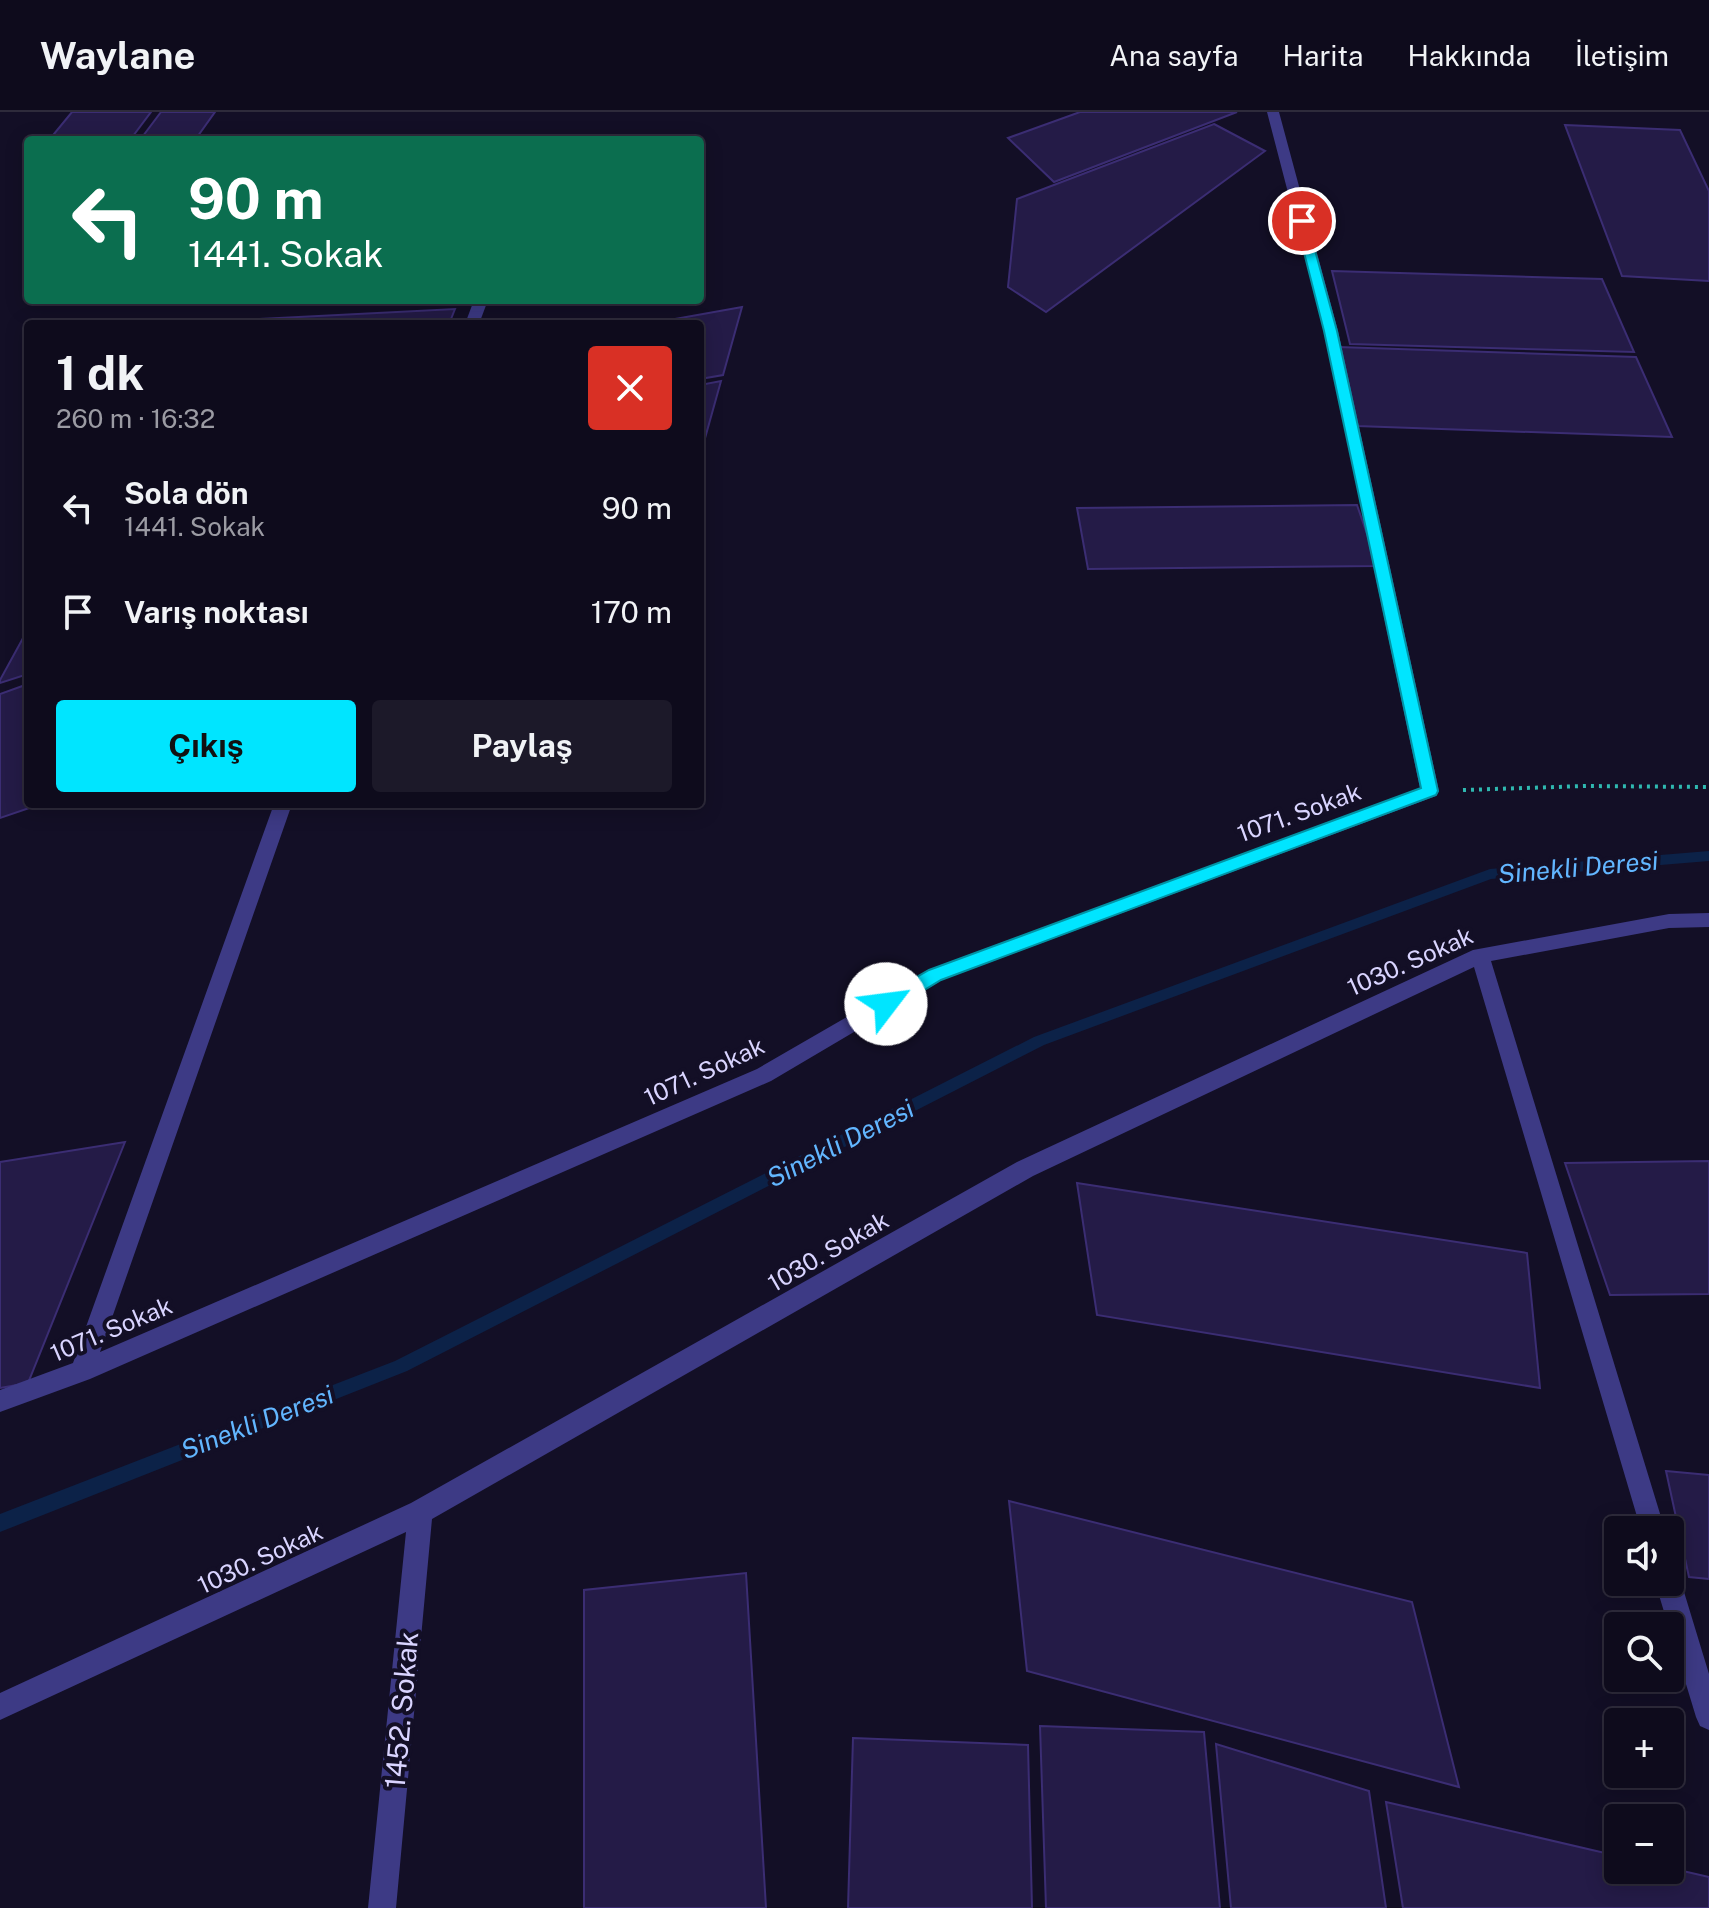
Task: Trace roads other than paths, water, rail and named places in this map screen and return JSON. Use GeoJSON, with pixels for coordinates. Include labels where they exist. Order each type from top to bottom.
{"type":"FeatureCollection","features":[{"type":"Feature","properties":{"kind":"street","name":"1071. Sokak"},"geometry":{"type":"LineString","coordinates":[[0,1401],[82,1371],[764,1075],[935,975],[1430,791],[1331,331],[1273,112]]}},
{"type":"Feature","properties":{"kind":"street"},"geometry":{"type":"LineString","coordinates":[[82,1371],[282,808]]}},
{"type":"Feature","properties":{"kind":"street","name":"1030. Sokak"},"geometry":{"type":"LineString","coordinates":[[0,1707],[420,1512],[1025,1169],[1480,955],[1669,921],[1709,920]]}},
{"type":"Feature","properties":{"kind":"street"},"geometry":{"type":"LineString","coordinates":[[1480,955],[1649,1516]]}},
{"type":"Feature","properties":{"kind":"street","name":"1452. Sokak"},"geometry":{"type":"LineString","coordinates":[[382,1908],[420,1512]]}},
{"type":"Feature","properties":{"kind":"street"},"geometry":{"type":"LineString","coordinates":[[1672,1596],[1709,1717]]}},
{"type":"Feature","properties":{"kind":"waterway","name":"Sinekli Deresi"},"geometry":{"type":"LineString","coordinates":[[0,1523],[401,1366],[1039,1041],[1490,874],[1709,856]]}}]}
